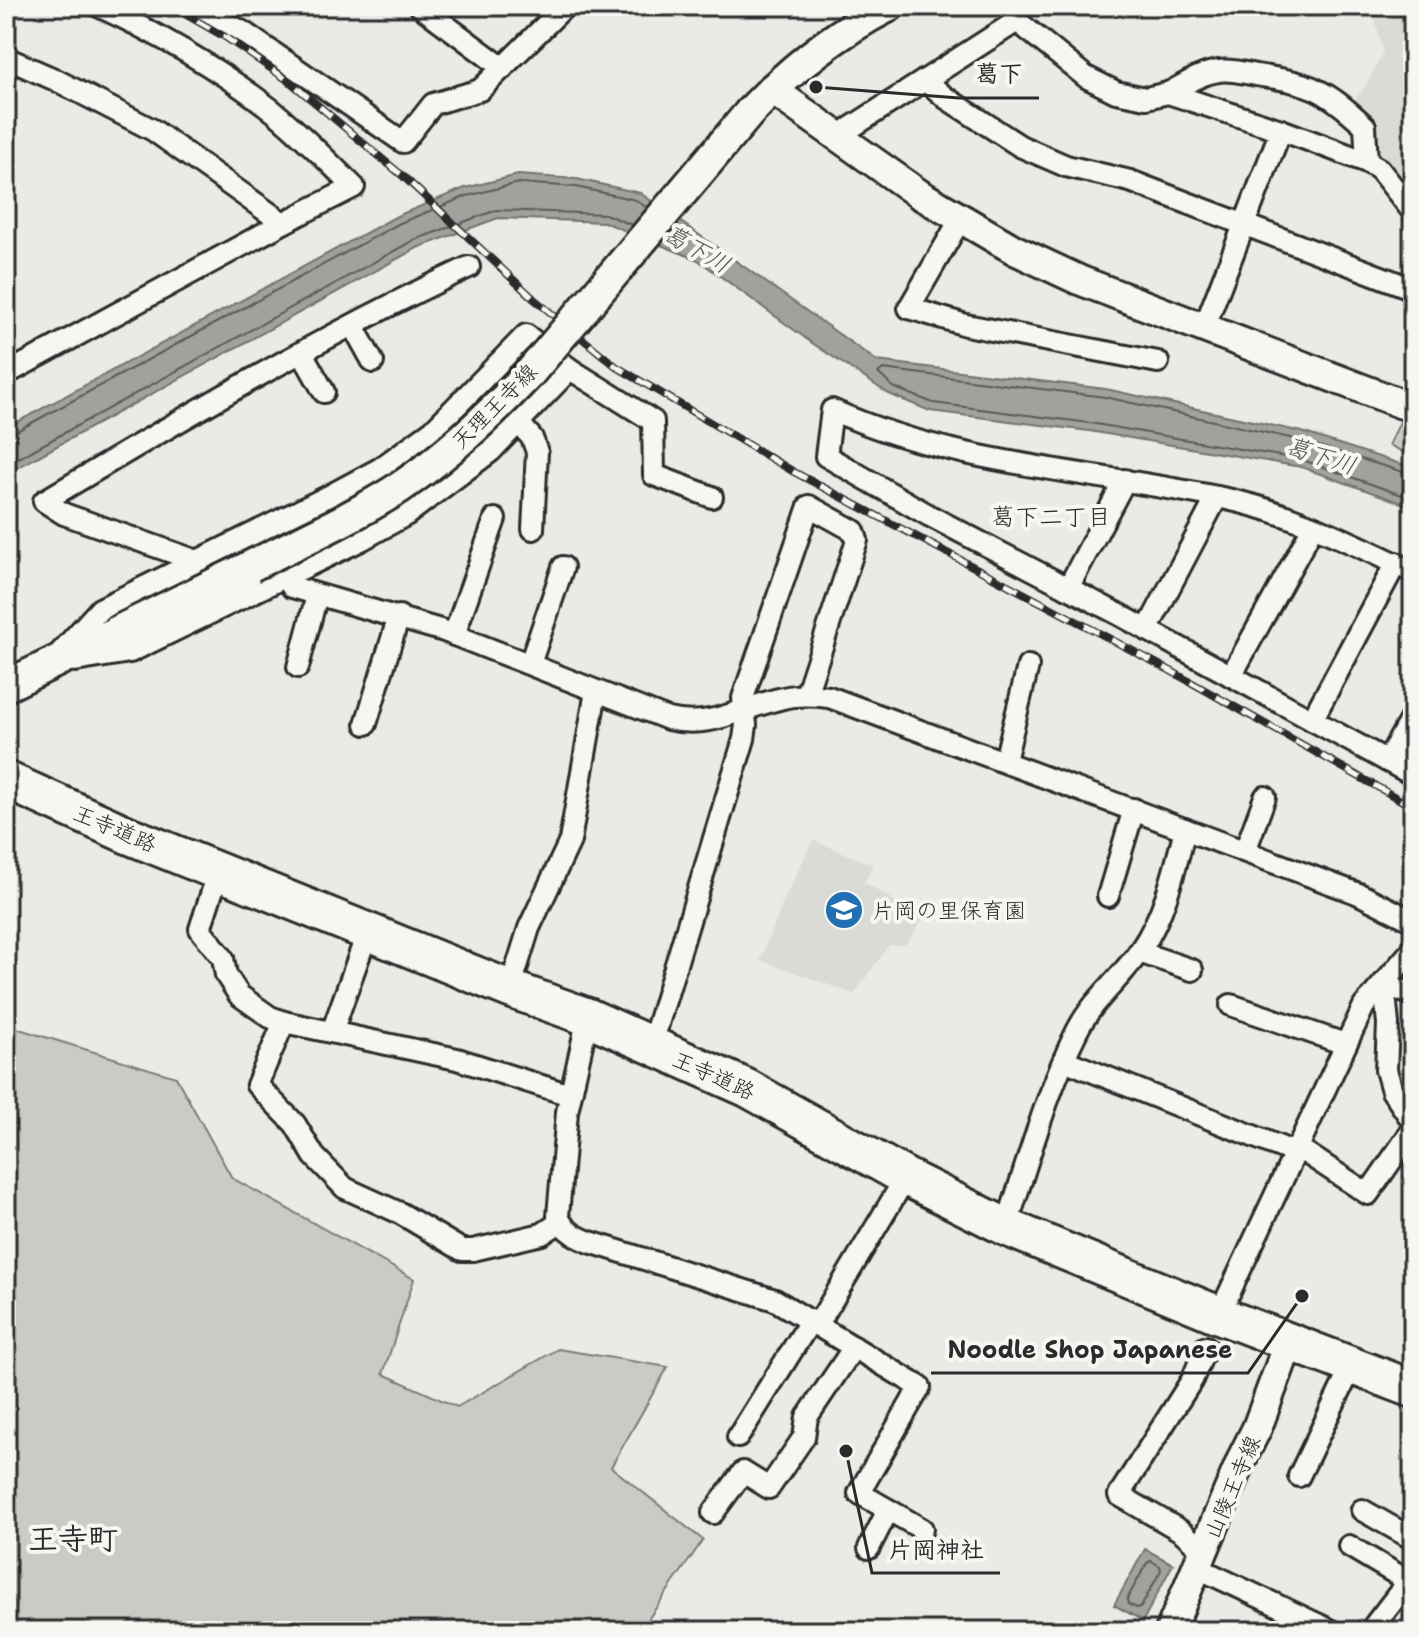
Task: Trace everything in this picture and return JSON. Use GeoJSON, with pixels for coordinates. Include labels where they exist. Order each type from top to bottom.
{"type":"FeatureCollection","features":[{"type":"Feature","properties":{"kind":"highway","name":"王寺道路"},"geometry":{"type":"LineString","coordinates":[[6,780],[128,835],[510,989],[588,1017],[747,1088],[906,1177],[1213,1331],[1289,1342],[1413,1389]]}},
{"type":"Feature","properties":{"kind":"main road","name":"天理王寺線"},"geometry":{"type":"LineString","coordinates":[[6,686],[321,531],[398,488],[446,454],[492,413],[529,374],[771,89],[812,53],[875,9]]}},
{"type":"Feature","properties":{"kind":"street"},"geometry":{"type":"LineString","coordinates":[[6,374],[354,187],[269,108],[235,83],[98,6]]}},
{"type":"Feature","properties":{"kind":"street"},"geometry":{"type":"LineString","coordinates":[[192,6],[243,32],[403,142],[433,104],[480,90],[565,6]]}},
{"type":"Feature","properties":{"kind":"street"},"geometry":{"type":"LineString","coordinates":[[420,6],[503,68]]}},
{"type":"Feature","properties":{"kind":"street"},"geometry":{"type":"LineString","coordinates":[[838,136],[1017,21],[1086,77],[1116,92],[1146,98],[1168,93],[1201,76],[1221,70],[1297,81],[1318,88],[1365,126],[1367,162]]}},
{"type":"Feature","properties":{"kind":"street"},"geometry":{"type":"LineString","coordinates":[[8,64],[56,80],[153,130],[283,223]]}},
{"type":"Feature","properties":{"kind":"street"},"geometry":{"type":"LineString","coordinates":[[925,80],[946,98],[1020,146],[1066,166],[1130,181],[1413,289]]}},
{"type":"Feature","properties":{"kind":"street"},"geometry":{"type":"LineString","coordinates":[[771,89],[960,220],[1048,266],[1402,404]]}},
{"type":"Feature","properties":{"kind":"street"},"geometry":{"type":"LineString","coordinates":[[1168,93],[1367,162],[1379,169],[1413,212]]}},
{"type":"Feature","properties":{"kind":"street"},"geometry":{"type":"LineString","coordinates":[[1204,328],[1281,130]]}},
{"type":"Feature","properties":{"kind":"street"},"geometry":{"type":"LineString","coordinates":[[960,220],[909,308],[966,325],[1158,362]]}},
{"type":"Feature","properties":{"kind":"street"},"geometry":{"type":"LineString","coordinates":[[197,561],[64,514],[44,501],[138,444],[302,353],[469,267]]}},
{"type":"Feature","properties":{"kind":"street"},"geometry":{"type":"LineString","coordinates":[[353,326],[373,362]]}},
{"type":"Feature","properties":{"kind":"street"},"geometry":{"type":"LineString","coordinates":[[49,665],[100,609],[259,532],[379,469],[433,430],[526,335],[570,369],[653,421],[654,475],[712,497]]}},
{"type":"Feature","properties":{"kind":"street"},"geometry":{"type":"LineString","coordinates":[[302,353],[324,392]]}},
{"type":"Feature","properties":{"kind":"street"},"geometry":{"type":"LineString","coordinates":[[49,665],[130,652],[406,515],[491,451],[570,369]]}},
{"type":"Feature","properties":{"kind":"street"},"geometry":{"type":"LineString","coordinates":[[1312,720],[1404,567],[1313,527],[1217,497],[935,447],[871,427],[832,410],[826,456],[930,516],[1413,775]]}},
{"type":"Feature","properties":{"kind":"street"},"geometry":{"type":"LineString","coordinates":[[519,423],[532,438],[537,452],[533,529]]}},
{"type":"Feature","properties":{"kind":"street"},"geometry":{"type":"LineString","coordinates":[[1068,588],[1125,480]]}},
{"type":"Feature","properties":{"kind":"street"},"geometry":{"type":"LineString","coordinates":[[1147,630],[1217,497]]}},
{"type":"Feature","properties":{"kind":"street"},"geometry":{"type":"LineString","coordinates":[[651,1047],[744,739],[743,698],[809,506],[854,531],[857,540],[806,695]]}},
{"type":"Feature","properties":{"kind":"street"},"geometry":{"type":"LineString","coordinates":[[454,635],[495,519]]}},
{"type":"Feature","properties":{"kind":"street"},"geometry":{"type":"LineString","coordinates":[[1231,676],[1313,527]]}},
{"type":"Feature","properties":{"kind":"street"},"geometry":{"type":"LineString","coordinates":[[259,532],[292,587],[399,616],[454,635],[668,719],[705,723],[783,697],[829,697],[1359,894],[1413,921]]}},
{"type":"Feature","properties":{"kind":"street"},"geometry":{"type":"LineString","coordinates":[[530,664],[563,567]]}},
{"type":"Feature","properties":{"kind":"street"},"geometry":{"type":"LineString","coordinates":[[298,667],[317,595]]}},
{"type":"Feature","properties":{"kind":"street"},"geometry":{"type":"LineString","coordinates":[[366,724],[399,616]]}},
{"type":"Feature","properties":{"kind":"street"},"geometry":{"type":"LineString","coordinates":[[1005,761],[1028,666]]}},
{"type":"Feature","properties":{"kind":"street"},"geometry":{"type":"LineString","coordinates":[[510,989],[529,928],[570,841],[596,691]]}},
{"type":"Feature","properties":{"kind":"street"},"geometry":{"type":"LineString","coordinates":[[1387,761],[1413,715]]}},
{"type":"Feature","properties":{"kind":"street"},"geometry":{"type":"LineString","coordinates":[[1245,851],[1265,797]]}},
{"type":"Feature","properties":{"kind":"street"},"geometry":{"type":"LineString","coordinates":[[1108,896],[1134,809]]}},
{"type":"Feature","properties":{"kind":"street"},"geometry":{"type":"LineString","coordinates":[[1006,1227],[1064,1060],[1093,1003],[1139,952],[1149,936],[1163,903],[1185,829]]}},
{"type":"Feature","properties":{"kind":"street"},"geometry":{"type":"LineString","coordinates":[[219,870],[200,929],[223,958],[226,975],[239,995],[251,1005],[284,1022],[457,1059],[570,1095]]}},
{"type":"Feature","properties":{"kind":"street"},"geometry":{"type":"LineString","coordinates":[[332,1032],[368,931]]}},
{"type":"Feature","properties":{"kind":"street"},"geometry":{"type":"LineString","coordinates":[[1332,1631],[1201,1560],[1181,1531],[1119,1495],[1192,1380],[1364,1006],[1413,949]]}},
{"type":"Feature","properties":{"kind":"street"},"geometry":{"type":"LineString","coordinates":[[1139,952],[1192,970]]}},
{"type":"Feature","properties":{"kind":"street"},"geometry":{"type":"LineString","coordinates":[[1384,984],[1413,995]]}},
{"type":"Feature","properties":{"kind":"street"},"geometry":{"type":"LineString","coordinates":[[1384,984],[1388,1024],[1386,1070],[1392,1091],[1413,1122]]}},
{"type":"Feature","properties":{"kind":"street"},"geometry":{"type":"LineString","coordinates":[[1231,1005],[1345,1044]]}},
{"type":"Feature","properties":{"kind":"street"},"geometry":{"type":"LineString","coordinates":[[588,1017],[570,1095],[558,1216],[560,1222],[582,1239],[775,1300],[920,1387],[859,1493],[922,1529]]}},
{"type":"Feature","properties":{"kind":"street"},"geometry":{"type":"LineString","coordinates":[[284,1022],[257,1085],[295,1124],[314,1156],[345,1188],[400,1213],[462,1250],[542,1234],[560,1222]]}},
{"type":"Feature","properties":{"kind":"street"},"geometry":{"type":"LineString","coordinates":[[1064,1060],[1296,1150],[1368,1194],[1413,1129]]}},
{"type":"Feature","properties":{"kind":"street"},"geometry":{"type":"LineString","coordinates":[[738,1437],[906,1177]]}},
{"type":"Feature","properties":{"kind":"street","name":"山陵王寺線"},"geometry":{"type":"LineString","coordinates":[[1170,1631],[1257,1428],[1289,1342]]}},
{"type":"Feature","properties":{"kind":"street"},"geometry":{"type":"LineString","coordinates":[[713,1513],[743,1472],[769,1488],[804,1437],[807,1417],[854,1347]]}},
{"type":"Feature","properties":{"kind":"street"},"geometry":{"type":"LineString","coordinates":[[1299,1476],[1352,1366]]}},
{"type":"Feature","properties":{"kind":"street"},"geometry":{"type":"LineString","coordinates":[[869,1548],[888,1510]]}},
{"type":"Feature","properties":{"kind":"street"},"geometry":{"type":"LineString","coordinates":[[1362,1510],[1413,1539]]}},
{"type":"Feature","properties":{"kind":"street"},"geometry":{"type":"LineString","coordinates":[[1349,1546],[1410,1578],[1370,1631]]}},
{"type":"Feature","properties":{"kind":"shaded area"},"geometry":{"type":"Polygon","coordinates":[[[1372,6],[1413,6],[1413,194],[1381,154],[1350,106],[1367,84],[1383,52],[1372,6]]]}},
{"type":"Feature","properties":{"kind":"shaded area"},"geometry":{"type":"Polygon","coordinates":[[[1413,394],[1413,457],[1389,445],[1413,394]]]}},
{"type":"Feature","properties":{"kind":"shaded area","name":"片岡の里保育園"},"geometry":{"type":"Polygon","coordinates":[[[813,840],[873,865],[864,882],[923,919],[905,945],[889,945],[854,994],[760,960],[813,840]]]}},
{"type":"Feature","properties":{"kind":"shaded area"},"geometry":{"type":"Polygon","coordinates":[[[6,1025],[176,1077],[232,1178],[414,1279],[383,1374],[457,1407],[558,1349],[668,1367],[611,1467],[703,1540],[640,1631],[6,1631],[6,1025]]]}},
{"type":"Feature","properties":{"kind":"water","name":"葛下川"},"geometry":{"type":"Polygon","coordinates":[[[518,175],[577,179],[640,193],[877,361],[1106,389],[1302,432],[1413,468],[1413,507],[1301,467],[1089,431],[930,411],[889,394],[812,343],[698,260],[604,222],[498,218],[417,248],[6,474],[6,428],[397,216],[465,188],[518,175]]]}},
{"type":"Feature","properties":{"kind":"water"},"geometry":{"type":"Polygon","coordinates":[[[1145,1549],[1173,1564],[1143,1621],[1114,1605],[1145,1549]]]}},
{"type":"Feature","properties":{"kind":"railway"},"geometry":{"type":"LineString","coordinates":[[171,6],[225,37],[289,81],[404,177],[534,299],[617,367],[794,472],[1171,671],[1413,807]]}},
{"type":"Feature","properties":{"kind":"place","name":"葛下"},"geometry":{"type":"Point","coordinates":[816,87]}},
{"type":"Feature","properties":{"kind":"place","name":"片岡の里保育園"},"geometry":{"type":"Point","coordinates":[844,910]}},
{"type":"Feature","properties":{"kind":"place","name":"Noodle Shop Japanese"},"geometry":{"type":"Point","coordinates":[1302,1296]}},
{"type":"Feature","properties":{"kind":"place","name":"片岡神社"},"geometry":{"type":"Point","coordinates":[846,1451]}},
{"type":"Feature","properties":{"kind":"district","name":"葛下二丁目"},"geometry":{"type":"Point","coordinates":[1051,517]}},
{"type":"Feature","properties":{"kind":"district","name":"王寺町"},"geometry":{"type":"Point","coordinates":[73,1539]}}]}
